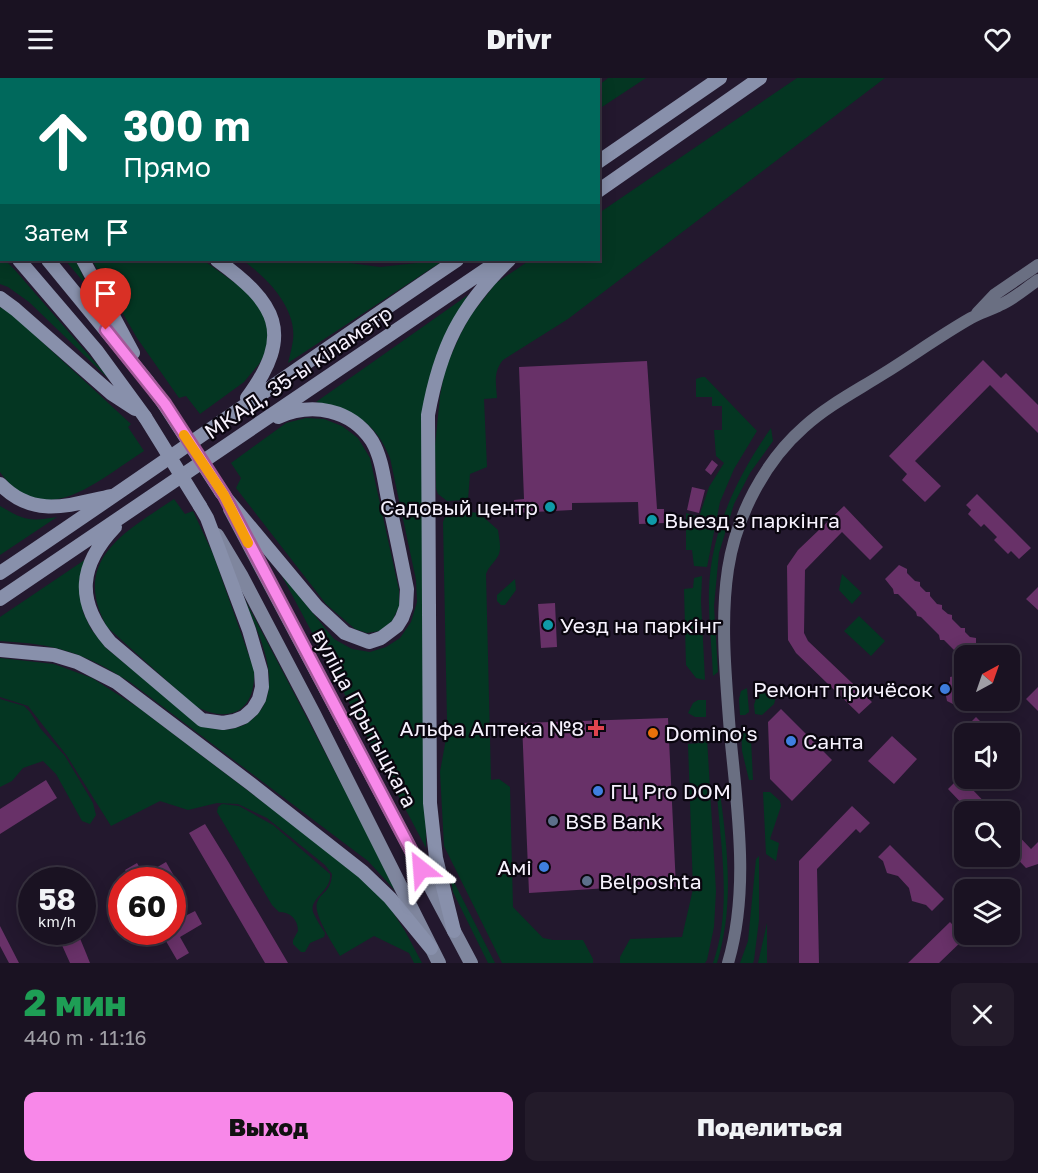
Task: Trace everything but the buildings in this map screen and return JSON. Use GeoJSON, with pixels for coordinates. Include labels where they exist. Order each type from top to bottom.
{"type":"FeatureCollection","features":[{"type":"Feature","properties":{"kind":"highway"},"geometry":{"type":"LineString","coordinates":[[600,161],[720,78]]}},
{"type":"Feature","properties":{"kind":"highway"},"geometry":{"type":"LineString","coordinates":[[600,190],[758,80]]}},
{"type":"Feature","properties":{"kind":"highway"},"geometry":{"type":"LineString","coordinates":[[19,261],[96,350],[145,417],[203,512],[249,630],[261,670],[262,687],[259,699],[244,717],[223,723],[202,720],[110,642],[90,614],[85,586],[87,570],[109,533],[129,512]]}},
{"type":"Feature","properties":{"kind":"highway"},"geometry":{"type":"LineString","coordinates":[[49,261],[165,404],[222,494],[317,607],[345,633],[369,642],[381,638],[397,626],[406,607],[407,589],[381,464],[373,443],[350,419],[325,410],[310,409],[285,414],[257,426]]}},
{"type":"Feature","properties":{"kind":"highway"},"geometry":{"type":"LineString","coordinates":[[84,261],[148,382]]}},
{"type":"Feature","properties":{"kind":"highway"},"geometry":{"type":"LineString","coordinates":[[218,261],[246,281],[263,300],[275,330],[272,355],[260,380],[241,407]]}},
{"type":"Feature","properties":{"kind":"highway","name":"МКАД, 35-ы кіламетр"},"geometry":{"type":"LineString","coordinates":[[0,573],[456,261]]}},
{"type":"Feature","properties":{"kind":"highway","name":"МКАД, 35-ы кіламетр"},"geometry":{"type":"LineString","coordinates":[[0,599],[499,261]]}},
{"type":"Feature","properties":{"kind":"highway"},"geometry":{"type":"LineString","coordinates":[[454,932],[436,858],[430,803],[428,415],[441,360],[459,319],[472,299],[508,261]]}},
{"type":"Feature","properties":{"kind":"highway"},"geometry":{"type":"LineString","coordinates":[[0,298],[112,394],[145,417]]}},
{"type":"Feature","properties":{"kind":"highway"},"geometry":{"type":"LineString","coordinates":[[0,484],[10,494],[41,507],[62,507],[118,494]]}},
{"type":"Feature","properties":{"kind":"highway"},"geometry":{"type":"LineString","coordinates":[[0,650],[54,655],[77,662],[116,682],[363,872],[390,898],[431,948]]}},
{"type":"Feature","properties":{"kind":"main road"},"geometry":{"type":"LineString","coordinates":[[972,318],[994,295],[1038,265]]}},
{"type":"Feature","properties":{"kind":"main road"},"geometry":{"type":"LineString","coordinates":[[729,963],[737,920],[739,889],[736,799],[727,687],[725,608],[728,567],[748,505],[771,464],[804,427],[820,414],[972,318],[1001,305],[1038,280]]}},
{"type":"Feature","properties":{"kind":"main road","name":"вуліца Прытыцкага"},"geometry":{"type":"LineString","coordinates":[[222,494],[471,963]]}},
{"type":"Feature","properties":{"kind":"main road","name":"вуліца Прытыцкага"},"geometry":{"type":"LineString","coordinates":[[203,512],[241,575],[304,694],[439,963]]}},
{"type":"Feature","properties":{"kind":"green space"},"geometry":{"type":"Polygon","coordinates":[[[608,78],[646,78],[600,108],[600,84],[608,78]]]}},
{"type":"Feature","properties":{"kind":"green space"},"geometry":{"type":"Polygon","coordinates":[[[797,78],[885,78],[568,319],[503,360],[496,373],[497,398],[484,399],[487,467],[470,474],[468,500],[447,501],[438,494],[436,488],[435,446],[445,369],[461,333],[471,315],[496,283],[529,261],[600,261],[600,212],[797,78]]]}},
{"type":"Feature","properties":{"kind":"green space"},"geometry":{"type":"Polygon","coordinates":[[[0,261],[6,261],[114,384],[29,302],[0,284],[0,261]]]}},
{"type":"Feature","properties":{"kind":"green space"},"geometry":{"type":"Polygon","coordinates":[[[66,261],[76,261],[87,286],[66,261]]]}},
{"type":"Feature","properties":{"kind":"green space"},"geometry":{"type":"Polygon","coordinates":[[[93,261],[204,261],[245,290],[262,310],[268,323],[268,349],[259,364],[244,382],[200,414],[186,396],[179,398],[137,338],[93,261]]]}},
{"type":"Feature","properties":{"kind":"green space"},"geometry":{"type":"Polygon","coordinates":[[[243,261],[335,261],[380,267],[442,261],[288,363],[293,340],[290,316],[278,294],[243,261]]]}},
{"type":"Feature","properties":{"kind":"green space"},"geometry":{"type":"Polygon","coordinates":[[[468,295],[443,340],[423,433],[426,848],[281,574],[334,639],[352,649],[370,652],[386,647],[400,638],[411,622],[417,602],[416,580],[390,458],[384,445],[370,426],[341,409],[316,402],[468,295]]]}},
{"type":"Feature","properties":{"kind":"green space"},"geometry":{"type":"Polygon","coordinates":[[[0,307],[13,315],[131,424],[128,427],[144,451],[90,486],[71,495],[53,500],[35,499],[17,490],[0,472],[0,307]]]}},
{"type":"Feature","properties":{"kind":"green space"},"geometry":{"type":"Polygon","coordinates":[[[705,377],[757,431],[734,469],[720,502],[707,567],[694,566],[692,550],[686,550],[686,513],[699,517],[709,487],[724,463],[716,456],[714,430],[722,430],[722,406],[712,406],[712,397],[696,397],[696,379],[705,377]]]}},
{"type":"Feature","properties":{"kind":"green space"},"geometry":{"type":"Polygon","coordinates":[[[306,418],[324,419],[342,426],[358,438],[370,458],[399,590],[399,607],[392,621],[380,631],[367,633],[355,629],[326,604],[236,488],[241,478],[231,463],[286,423],[306,418]]]}},
{"type":"Feature","properties":{"kind":"green space"},"geometry":{"type":"Polygon","coordinates":[[[771,428],[773,441],[750,473],[734,504],[719,553],[714,606],[718,672],[713,676],[709,589],[715,546],[737,484],[771,428]]]}},
{"type":"Feature","properties":{"kind":"green space"},"geometry":{"type":"Polygon","coordinates":[[[174,499],[185,514],[193,511],[213,554],[254,670],[251,695],[246,704],[230,714],[208,712],[195,706],[107,627],[97,604],[95,583],[99,566],[108,550],[122,536],[174,499]]]}},
{"type":"Feature","properties":{"kind":"green space"},"geometry":{"type":"Polygon","coordinates":[[[0,506],[27,519],[57,517],[0,555],[0,506]]]}},
{"type":"Feature","properties":{"kind":"green space"},"geometry":{"type":"Polygon","coordinates":[[[452,510],[479,513],[498,530],[500,543],[499,553],[486,574],[491,780],[499,779],[510,787],[513,907],[543,938],[583,940],[593,963],[502,963],[444,846],[440,772],[447,721],[443,522],[452,510]]]}},
{"type":"Feature","properties":{"kind":"green space"},"geometry":{"type":"Polygon","coordinates":[[[86,559],[79,581],[83,612],[91,629],[106,648],[196,722],[214,729],[232,729],[244,725],[255,717],[264,704],[269,689],[266,656],[241,592],[400,896],[368,861],[130,682],[97,663],[68,651],[37,644],[0,641],[0,617],[86,559]]]}},
{"type":"Feature","properties":{"kind":"green space"},"geometry":{"type":"Polygon","coordinates":[[[842,574],[862,593],[852,604],[839,590],[842,574]]]}},
{"type":"Feature","properties":{"kind":"green space"},"geometry":{"type":"Polygon","coordinates":[[[702,576],[705,680],[696,678],[686,665],[684,589],[693,588],[694,578],[702,576]]]}},
{"type":"Feature","properties":{"kind":"green space"},"geometry":{"type":"Polygon","coordinates":[[[515,579],[516,590],[505,605],[501,605],[497,601],[497,595],[515,579]]]}},
{"type":"Feature","properties":{"kind":"green space"},"geometry":{"type":"Polygon","coordinates":[[[859,616],[885,641],[871,656],[844,631],[859,616]]]}},
{"type":"Feature","properties":{"kind":"green space"},"geometry":{"type":"Polygon","coordinates":[[[0,658],[54,664],[92,678],[139,708],[355,872],[383,897],[422,963],[414,963],[409,953],[374,936],[340,956],[325,930],[317,908],[319,899],[330,885],[332,874],[325,865],[267,818],[238,804],[217,803],[188,810],[160,801],[111,826],[67,756],[28,706],[0,697],[0,658]]]}},
{"type":"Feature","properties":{"kind":"green space"},"geometry":{"type":"Polygon","coordinates":[[[747,688],[749,712],[740,715],[741,691],[747,688]]]}},
{"type":"Feature","properties":{"kind":"green space"},"geometry":{"type":"Polygon","coordinates":[[[758,692],[769,692],[776,697],[774,704],[762,715],[755,714],[754,705],[758,692]]]}},
{"type":"Feature","properties":{"kind":"green space"},"geometry":{"type":"Polygon","coordinates":[[[0,699],[24,706],[65,756],[93,803],[96,815],[90,824],[82,821],[56,774],[43,761],[23,768],[12,781],[0,787],[0,699]]]}},
{"type":"Feature","properties":{"kind":"green space"},"geometry":{"type":"Polygon","coordinates":[[[706,700],[706,717],[695,717],[688,713],[693,703],[706,700]]]}},
{"type":"Feature","properties":{"kind":"green space"},"geometry":{"type":"Polygon","coordinates":[[[741,725],[744,726],[751,739],[753,780],[749,780],[742,751],[741,725]]]}},
{"type":"Feature","properties":{"kind":"green space"},"geometry":{"type":"Polygon","coordinates":[[[698,737],[707,738],[716,891],[714,927],[707,960],[705,963],[620,963],[620,957],[630,939],[682,937],[693,889],[688,744],[699,743],[698,737]]]}},
{"type":"Feature","properties":{"kind":"green space"},"geometry":{"type":"Polygon","coordinates":[[[763,792],[770,792],[780,801],[781,806],[770,839],[779,843],[776,861],[766,854],[763,792]]]}},
{"type":"Feature","properties":{"kind":"green space"},"geometry":{"type":"Polygon","coordinates":[[[720,793],[727,858],[728,900],[717,963],[713,963],[719,943],[724,901],[723,858],[717,794],[720,793]]]}},
{"type":"Feature","properties":{"kind":"green space"},"geometry":{"type":"Polygon","coordinates":[[[222,804],[239,806],[273,825],[330,874],[328,885],[313,907],[314,915],[325,933],[324,937],[310,943],[305,952],[301,952],[293,944],[298,931],[295,920],[290,915],[279,912],[272,905],[217,812],[218,807],[222,804]]]}},
{"type":"Feature","properties":{"kind":"green space"},"geometry":{"type":"Polygon","coordinates":[[[759,856],[759,920],[754,960],[753,963],[740,963],[748,941],[756,859],[759,856]]]}},
{"type":"Feature","properties":{"kind":"green space"},"geometry":{"type":"Polygon","coordinates":[[[450,874],[495,963],[488,963],[453,892],[450,874]]]}},
{"type":"Feature","properties":{"kind":"green space"},"geometry":{"type":"Polygon","coordinates":[[[767,923],[767,963],[758,963],[767,923]]]}},
{"type":"Feature","properties":{"kind":"slow traffic"},"geometry":{"type":"LineString","coordinates":[[184,435],[224,495],[248,543]]}},
{"type":"Feature","properties":{"kind":"place","name":"Садовый центр"},"geometry":{"type":"Point","coordinates":[550,507]}},
{"type":"Feature","properties":{"kind":"place","name":"Выезд з паркінга"},"geometry":{"type":"Point","coordinates":[652,520]}},
{"type":"Feature","properties":{"kind":"place","name":"Уезд на паркінг"},"geometry":{"type":"Point","coordinates":[548,625]}},
{"type":"Feature","properties":{"kind":"place","name":"Ремонт причёсок"},"geometry":{"type":"Point","coordinates":[945,689]}},
{"type":"Feature","properties":{"kind":"place","name":"Альфа Аптека №8"},"geometry":{"type":"Point","coordinates":[596,728]}},
{"type":"Feature","properties":{"kind":"place","name":"Domino's"},"geometry":{"type":"Point","coordinates":[653,733]}},
{"type":"Feature","properties":{"kind":"place","name":"Санта"},"geometry":{"type":"Point","coordinates":[791,741]}},
{"type":"Feature","properties":{"kind":"place","name":"ГЦ Pro DOM"},"geometry":{"type":"Point","coordinates":[598,791]}},
{"type":"Feature","properties":{"kind":"place","name":"BSB Bank"},"geometry":{"type":"Point","coordinates":[553,821]}},
{"type":"Feature","properties":{"kind":"place","name":"Амі"},"geometry":{"type":"Point","coordinates":[544,867]}},
{"type":"Feature","properties":{"kind":"place","name":"Belposhta"},"geometry":{"type":"Point","coordinates":[587,881]}},
{"type":"Feature","properties":{"kind":"route"},"geometry":{"type":"LineString","coordinates":[[106,330],[165,404],[224,495],[421,869]]}}]}
